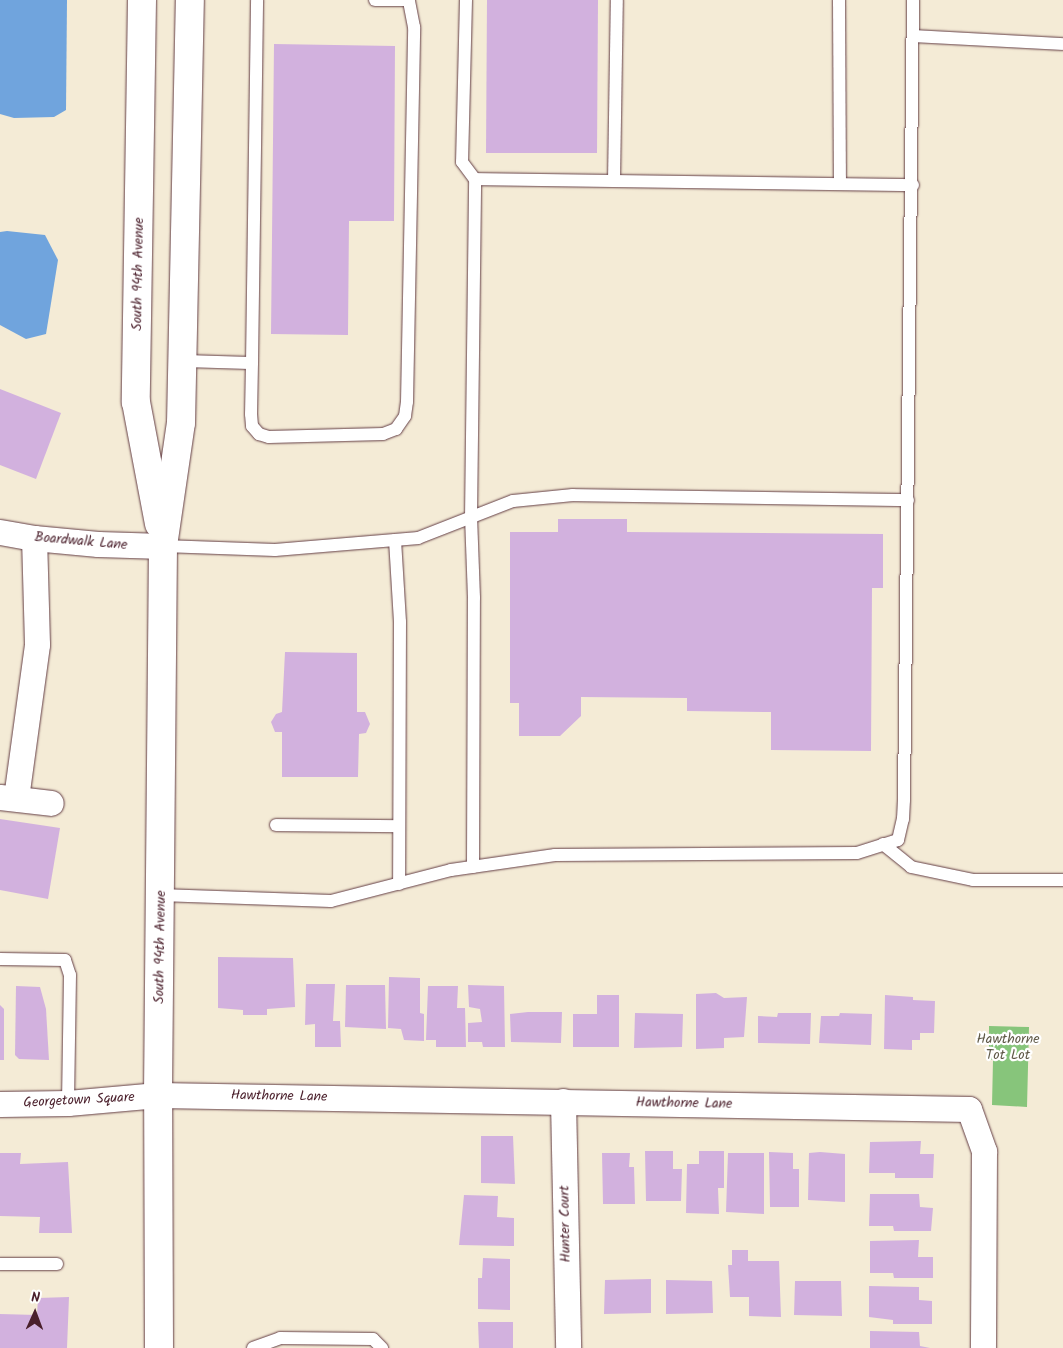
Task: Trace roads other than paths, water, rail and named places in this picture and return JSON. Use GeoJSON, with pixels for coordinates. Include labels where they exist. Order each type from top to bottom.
{"type":"FeatureCollection","features":[{"type":"Feature","properties":{"kind":"street","name":"South 94th Avenue"},"geometry":{"type":"LineString","coordinates":[[142,0],[136,402],[162,546]]}},
{"type":"Feature","properties":{"kind":"street","name":"South 94th Avenue"},"geometry":{"type":"LineString","coordinates":[[159,1348],[158,1095],[162,546],[181,422],[190,0]]}},
{"type":"Feature","properties":{"kind":"street","name":"Boardwalk Lane"},"geometry":{"type":"LineString","coordinates":[[0,532],[34,538],[98,544],[162,546]]}},
{"type":"Feature","properties":{"kind":"street"},"geometry":{"type":"LineString","coordinates":[[34,538],[37,644],[8,798],[51,803]]}},
{"type":"Feature","properties":{"kind":"street","name":"Hawthorne Lane"},"geometry":{"type":"LineString","coordinates":[[158,1095],[969,1109],[984,1151],[983,1348]]}},
{"type":"Feature","properties":{"kind":"street","name":"Georgetown Square"},"geometry":{"type":"LineString","coordinates":[[0,1104],[68,1103],[158,1095]]}},
{"type":"Feature","properties":{"kind":"street","name":"Hunter Court"},"geometry":{"type":"LineString","coordinates":[[563,1101],[568,1348]]}},
{"type":"Feature","properties":{"kind":"lane"},"geometry":{"type":"LineString","coordinates":[[257,0],[251,414],[252,426],[259,434],[269,436],[365,436],[383,434],[396,429],[405,416],[407,402],[414,27],[410,1],[375,0]]}},
{"type":"Feature","properties":{"kind":"lane"},"geometry":{"type":"LineString","coordinates":[[466,0],[462,162],[475,179],[471,518],[474,598],[473,867]]}},
{"type":"Feature","properties":{"kind":"lane"},"geometry":{"type":"LineString","coordinates":[[614,181],[617,0]]}},
{"type":"Feature","properties":{"kind":"lane"},"geometry":{"type":"LineString","coordinates":[[839,0],[840,184]]}},
{"type":"Feature","properties":{"kind":"lane"},"geometry":{"type":"LineString","coordinates":[[160,896],[331,901],[473,867],[555,855],[856,853],[898,840],[903,819],[914,0]]}},
{"type":"Feature","properties":{"kind":"lane"},"geometry":{"type":"LineString","coordinates":[[914,36],[1063,44]]}},
{"type":"Feature","properties":{"kind":"lane"},"geometry":{"type":"LineString","coordinates":[[475,179],[913,185]]}},
{"type":"Feature","properties":{"kind":"lane"},"geometry":{"type":"LineString","coordinates":[[183,361],[252,364]]}},
{"type":"Feature","properties":{"kind":"lane"},"geometry":{"type":"LineString","coordinates":[[162,546],[274,550],[418,538],[513,501],[573,495],[908,500]]}},
{"type":"Feature","properties":{"kind":"lane"},"geometry":{"type":"LineString","coordinates":[[395,540],[400,622],[399,884]]}},
{"type":"Feature","properties":{"kind":"lane"},"geometry":{"type":"LineString","coordinates":[[276,825],[399,826]]}},
{"type":"Feature","properties":{"kind":"lane"},"geometry":{"type":"LineString","coordinates":[[883,844],[911,867],[973,880],[1063,880]]}},
{"type":"Feature","properties":{"kind":"lane"},"geometry":{"type":"LineString","coordinates":[[0,959],[65,960],[70,975],[68,1103]]}},
{"type":"Feature","properties":{"kind":"lane"},"geometry":{"type":"LineString","coordinates":[[0,1264],[57,1264]]}},
{"type":"Feature","properties":{"kind":"lane"},"geometry":{"type":"LineString","coordinates":[[253,1348],[280,1338],[373,1338],[382,1348]]}},
{"type":"Feature","properties":{"kind":"water"},"geometry":{"type":"Polygon","coordinates":[[[0,0],[67,0],[66,110],[54,117],[14,118],[0,114],[0,0]]]}},
{"type":"Feature","properties":{"kind":"water"},"geometry":{"type":"Polygon","coordinates":[[[0,232],[45,235],[58,260],[46,334],[26,339],[0,325],[0,232]]]}},
{"type":"Feature","properties":{"kind":"park label","name":"Hawthorne Tot Lot"},"geometry":{"type":"Point","coordinates":[1008,1048]}}]}
